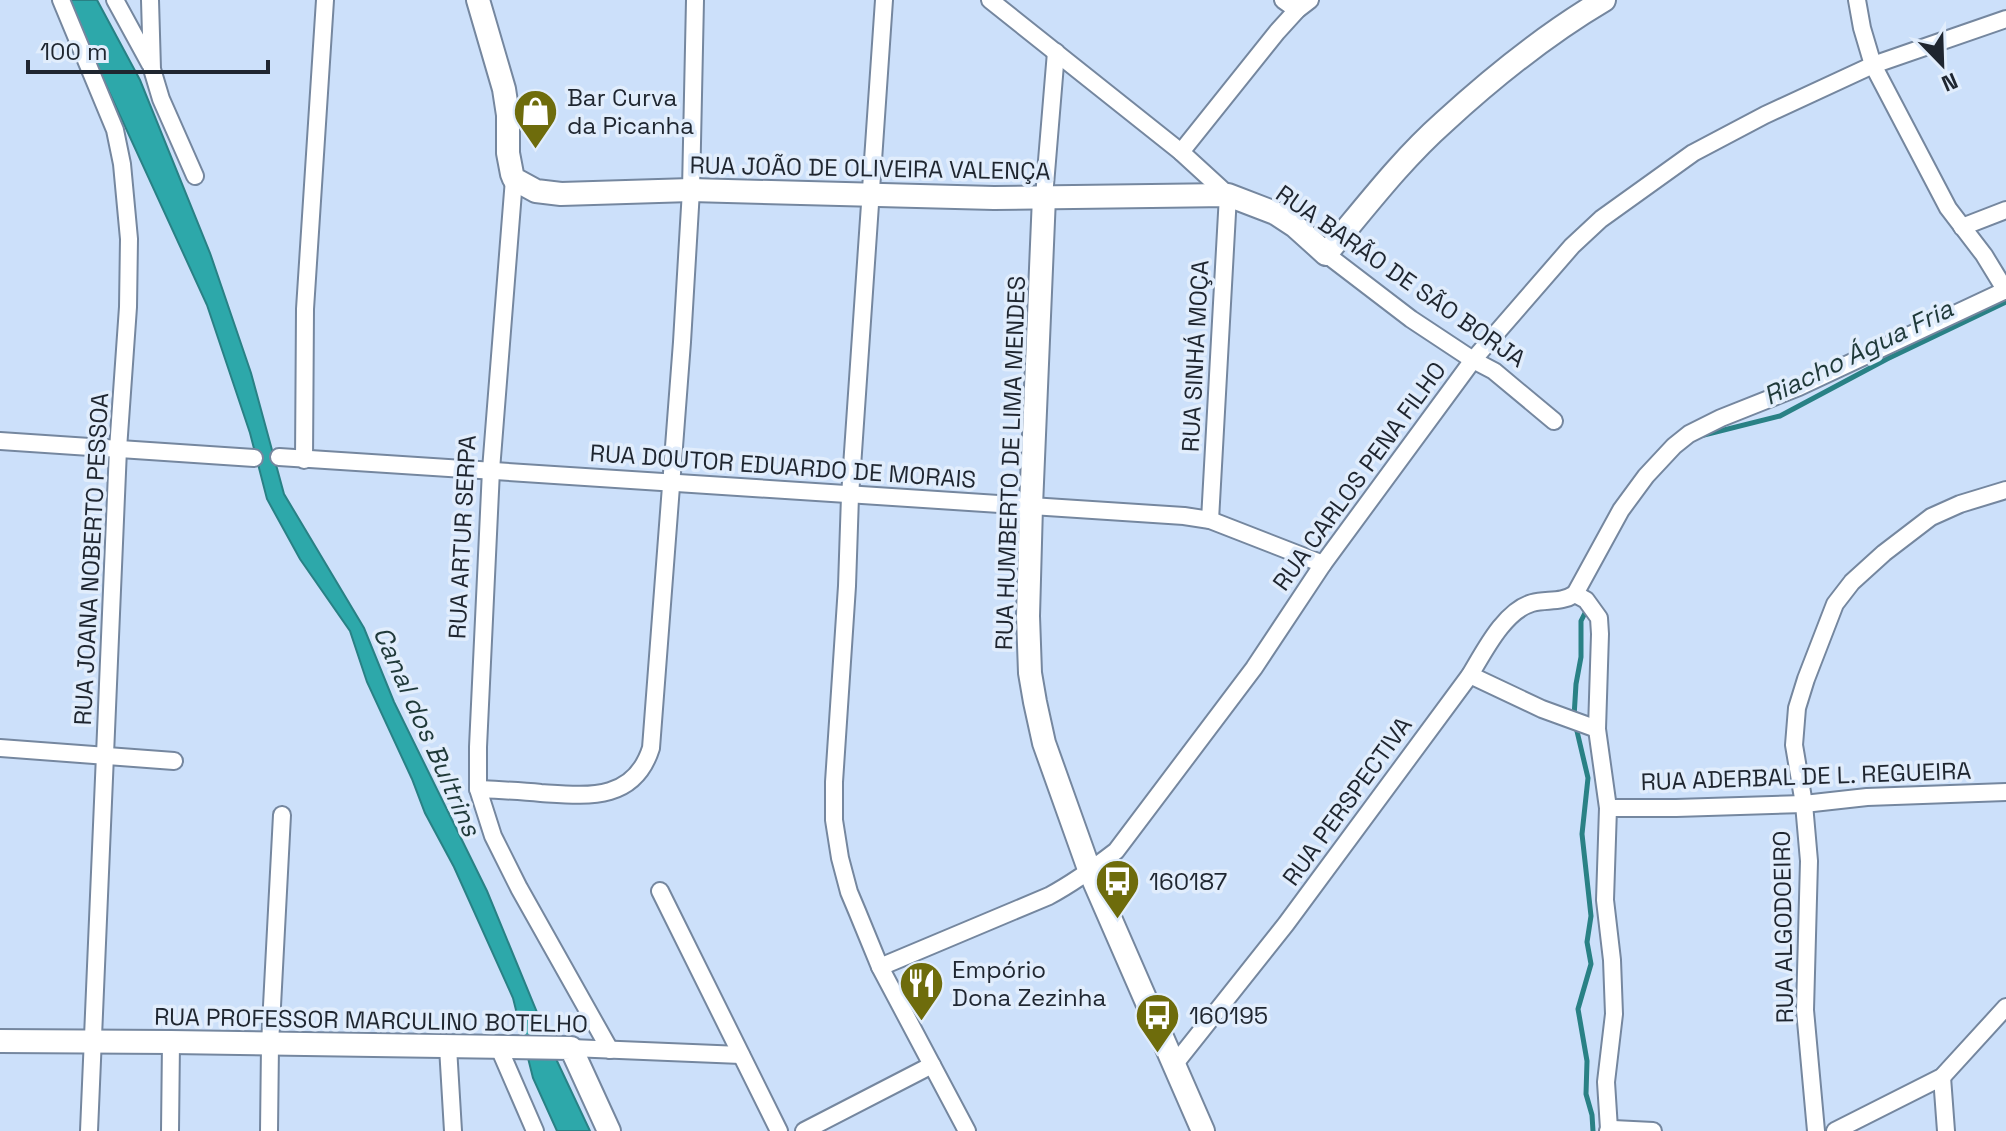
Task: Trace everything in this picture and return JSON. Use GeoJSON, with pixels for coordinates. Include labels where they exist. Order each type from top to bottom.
{"type":"FeatureCollection","features":[{"type":"Feature","properties":{"kind":"street","name":"RUA JOANA NOBERTO PESSOA"},"geometry":{"type":"LineString","coordinates":[[61,0],[111,119],[122,164],[128,225],[126,351],[118,449],[89,1131]]}},
{"type":"Feature","properties":{"kind":"street"},"geometry":{"type":"LineString","coordinates":[[115,0],[152,69],[161,99],[195,176]]}},
{"type":"Feature","properties":{"kind":"street"},"geometry":{"type":"LineString","coordinates":[[150,0],[152,69]]}},
{"type":"Feature","properties":{"kind":"street"},"geometry":{"type":"LineString","coordinates":[[304,460],[305,309],[325,0]]}},
{"type":"Feature","properties":{"kind":"street","name":"RUA ARTUR SERPA"},"geometry":{"type":"LineString","coordinates":[[478,0],[504,89],[508,153],[514,179],[491,470],[478,789],[485,816],[503,858],[610,1050]]}},
{"type":"Feature","properties":{"kind":"street"},"geometry":{"type":"LineString","coordinates":[[478,789],[573,796],[615,791],[644,766],[651,748],[691,190],[695,0]]}},
{"type":"Feature","properties":{"kind":"street"},"geometry":{"type":"LineString","coordinates":[[884,0],[850,496],[834,820],[849,892],[880,967],[967,1131]]}},
{"type":"Feature","properties":{"kind":"street","name":"RUA BARÃO DE SÃO BORJA"},"geometry":{"type":"LineString","coordinates":[[990,0],[1181,152],[1228,195],[1275,213],[1295,226],[1326,254],[1411,319],[1494,371],[1554,421]]}},
{"type":"Feature","properties":{"kind":"street"},"geometry":{"type":"LineString","coordinates":[[1326,254],[1380,189],[1442,123],[1504,71],[1604,0]]}},
{"type":"Feature","properties":{"kind":"street"},"geometry":{"type":"LineString","coordinates":[[1653,1131],[1608,1130],[1606,1082],[1614,1014],[1605,900],[1608,808],[1593,728],[1599,618],[1580,597],[1621,510],[1646,476],[1689,434],[1799,387],[2006,290],[1933,183],[1873,65],[1857,0]]}},
{"type":"Feature","properties":{"kind":"street"},"geometry":{"type":"LineString","coordinates":[[1181,152],[1297,3]]}},
{"type":"Feature","properties":{"kind":"street","name":"RUA CARLOS PENA FILHO"},"geometry":{"type":"LineString","coordinates":[[880,967],[1049,896],[1071,885],[1116,851],[1254,668],[1323,564],[1473,360],[1572,246],[1601,219],[1693,153],[1765,115],[1873,65],[2006,19]]}},
{"type":"Feature","properties":{"kind":"street","name":"RUA HUMBERTO DE LIMA MENDES"},"geometry":{"type":"LineString","coordinates":[[1056,52],[1044,197],[1031,506],[1028,616],[1032,688],[1044,743],[1090,872],[1203,1131]]}},
{"type":"Feature","properties":{"kind":"street","name":"RUA JOÃO DE OLIVEIRA VALENÇA"},"geometry":{"type":"LineString","coordinates":[[514,179],[536,191],[561,194],[691,190],[994,198],[1228,195]]}},
{"type":"Feature","properties":{"kind":"street","name":"RUA SINHÁ MOÇA"},"geometry":{"type":"LineString","coordinates":[[1210,520],[1228,195]]}},
{"type":"Feature","properties":{"kind":"street"},"geometry":{"type":"LineString","coordinates":[[1962,227],[2006,210]]}},
{"type":"Feature","properties":{"kind":"street"},"geometry":{"type":"LineString","coordinates":[[0,441],[254,458]]}},
{"type":"Feature","properties":{"kind":"street","name":"RUA DOUTOR EDUARDO DE MORAIS"},"geometry":{"type":"LineString","coordinates":[[279,457],[1149,513],[1210,520],[1323,564]]}},
{"type":"Feature","properties":{"kind":"street","name":"RUA ALGODOEIRO"},"geometry":{"type":"LineString","coordinates":[[1816,1131],[1805,1010],[1809,861],[1794,745],[1797,708],[1835,604],[1852,582],[1931,517],[1960,504],[2006,490]]}},
{"type":"Feature","properties":{"kind":"street","name":"RUA PERSPECTIVA"},"geometry":{"type":"LineString","coordinates":[[1174,1065],[1286,924],[1470,675],[1495,634],[1531,603],[1580,597]]}},
{"type":"Feature","properties":{"kind":"street"},"geometry":{"type":"LineString","coordinates":[[1470,675],[1542,709],[1593,728]]}},
{"type":"Feature","properties":{"kind":"street"},"geometry":{"type":"LineString","coordinates":[[0,748],[174,761]]}},
{"type":"Feature","properties":{"kind":"street","name":"RUA ADERBAL DE L. REGUEIRA"},"geometry":{"type":"LineString","coordinates":[[1608,808],[1804,804],[1867,797],[2006,792]]}},
{"type":"Feature","properties":{"kind":"street"},"geometry":{"type":"LineString","coordinates":[[269,1131],[270,1044],[282,815]]}},
{"type":"Feature","properties":{"kind":"street"},"geometry":{"type":"LineString","coordinates":[[660,891],[779,1131]]}},
{"type":"Feature","properties":{"kind":"street"},"geometry":{"type":"LineString","coordinates":[[1835,1131],[1942,1077],[2006,1007]]}},
{"type":"Feature","properties":{"kind":"street","name":"RUA PROFESSOR MARCULINO BOTELHO"},"geometry":{"type":"LineString","coordinates":[[0,1041],[566,1048],[741,1055]]}},
{"type":"Feature","properties":{"kind":"street"},"geometry":{"type":"LineString","coordinates":[[170,1131],[171,1042]]}},
{"type":"Feature","properties":{"kind":"street"},"geometry":{"type":"LineString","coordinates":[[448,1047],[453,1131]]}},
{"type":"Feature","properties":{"kind":"street"},"geometry":{"type":"LineString","coordinates":[[507,1047],[535,1131]]}},
{"type":"Feature","properties":{"kind":"street"},"geometry":{"type":"LineString","coordinates":[[566,1048],[609,1131]]}},
{"type":"Feature","properties":{"kind":"street"},"geometry":{"type":"LineString","coordinates":[[804,1131],[932,1065]]}},
{"type":"Feature","properties":{"kind":"street"},"geometry":{"type":"LineString","coordinates":[[1942,1077],[1946,1131]]}},
{"type":"Feature","properties":{"kind":"shaded area","name":"Canal dos Bultrins"},"geometry":{"type":"Polygon","coordinates":[[[67,0],[97,0],[140,80],[210,253],[251,373],[284,494],[364,628],[394,702],[487,891],[557,1061],[590,1131],[557,1131],[533,1078],[513,998],[454,867],[425,813],[367,682],[350,631],[300,559],[267,499],[250,433],[207,305],[67,0]]]}},
{"type":"Feature","properties":{"kind":"waterway","name":"Riacho Água Fria"},"geometry":{"type":"LineString","coordinates":[[1700,436],[1780,416],[1887,359],[2006,302]]}},
{"type":"Feature","properties":{"kind":"waterway","name":"Riacho Água Fria"},"geometry":{"type":"LineString","coordinates":[[1574,717],[1581,657],[1581,621],[1587,609]]}},
{"type":"Feature","properties":{"kind":"waterway","name":"Riacho Água Fria"},"geometry":{"type":"LineString","coordinates":[[1576,727],[1588,778],[1582,834],[1591,916],[1587,942],[1591,964],[1578,1009],[1587,1061],[1586,1094],[1593,1131]]}},
{"type":"Feature","properties":{"kind":"place","name":"Bar Curva da Picanha"},"geometry":{"type":"Point","coordinates":[536,150]}},
{"type":"Feature","properties":{"kind":"place","name":"160187"},"geometry":{"type":"Point","coordinates":[1118,920]}},
{"type":"Feature","properties":{"kind":"place","name":"Empório Dona Zezinha"},"geometry":{"type":"Point","coordinates":[921,1022]}},
{"type":"Feature","properties":{"kind":"place","name":"160195"},"geometry":{"type":"Point","coordinates":[1158,1054]}}]}
